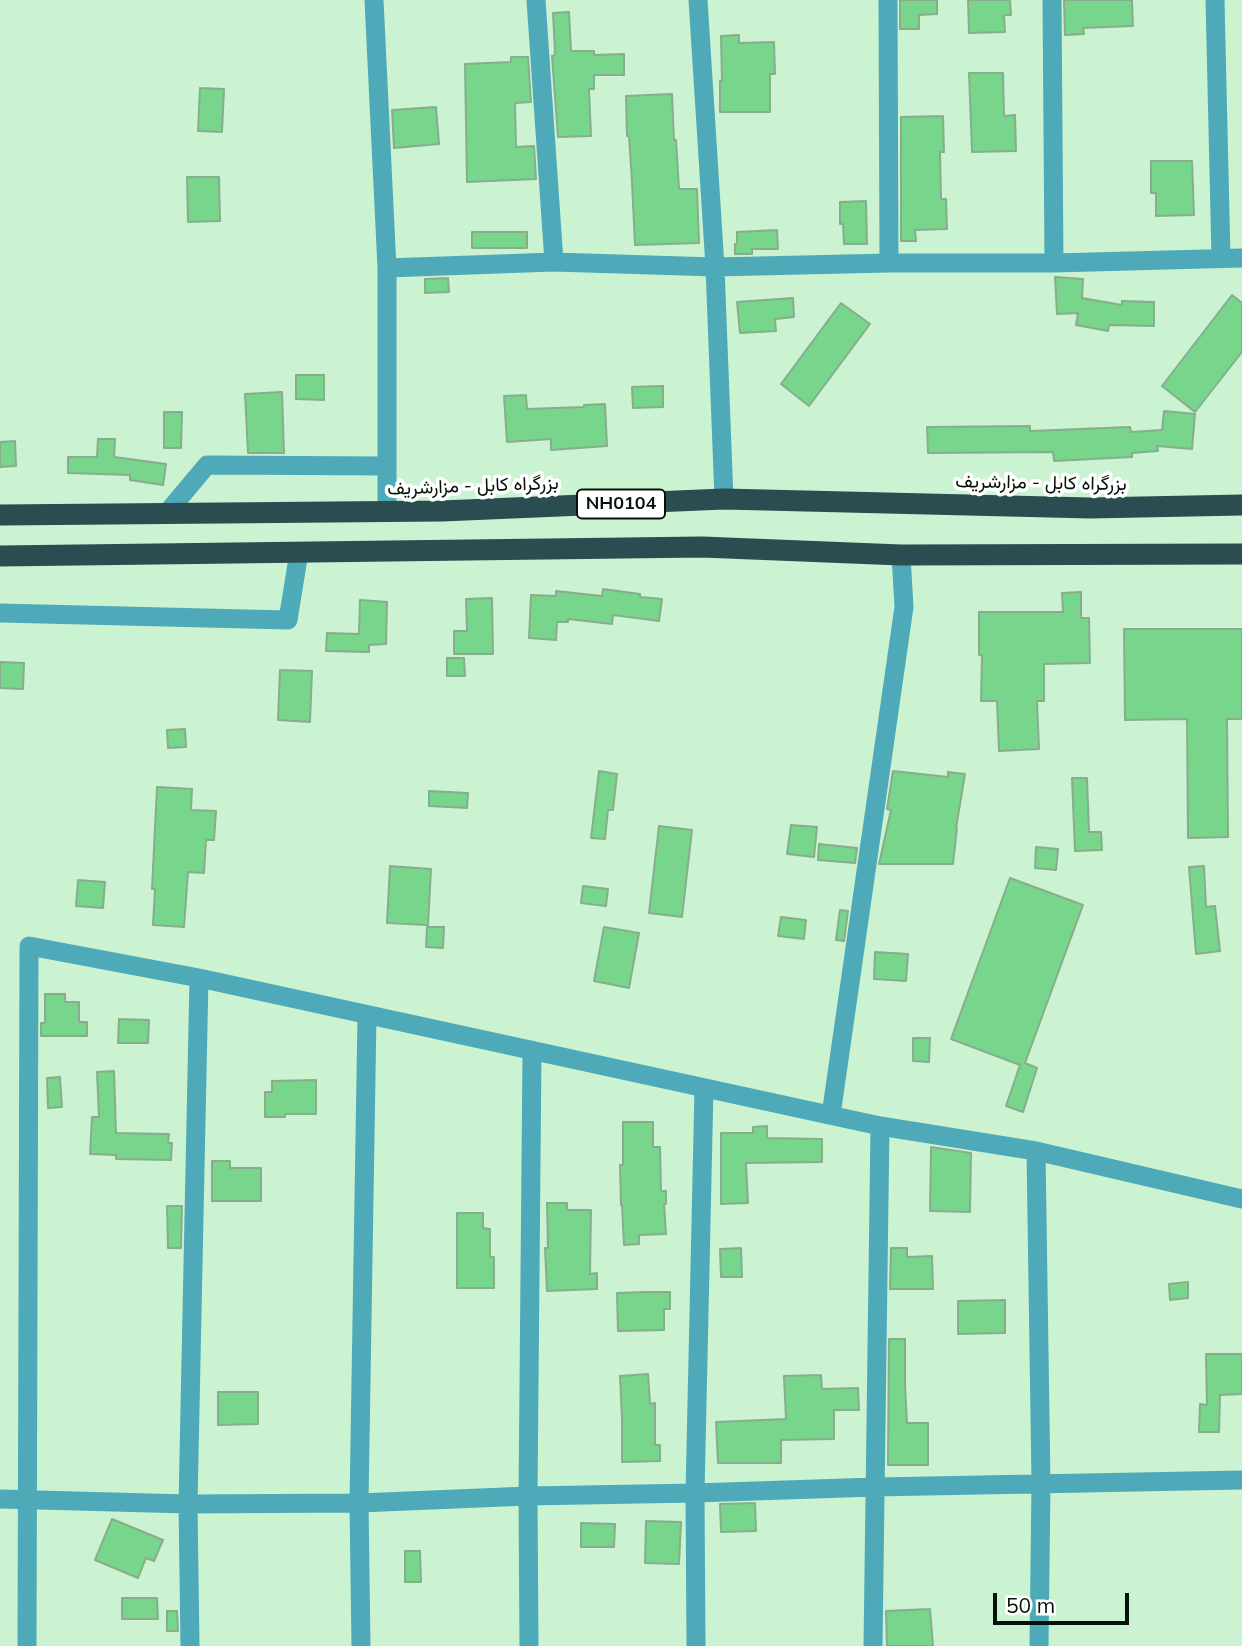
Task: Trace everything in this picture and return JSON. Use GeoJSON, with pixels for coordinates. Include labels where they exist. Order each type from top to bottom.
{"type":"FeatureCollection","features":[{"type":"Feature","properties":{"kind":"highway","name":"بزرگراه کابل - مزارشریف"},"geometry":{"type":"LineString","coordinates":[[0,515],[479,510],[724,499],[1090,508],[1242,505]]}},
{"type":"Feature","properties":{"kind":"highway"},"geometry":{"type":"LineString","coordinates":[[0,556],[702,547],[901,555],[1242,554]]}},
{"type":"Feature","properties":{"kind":"street"},"geometry":{"type":"LineString","coordinates":[[374,0],[387,268],[387,512]]}},
{"type":"Feature","properties":{"kind":"street"},"geometry":{"type":"LineString","coordinates":[[536,0],[554,262]]}},
{"type":"Feature","properties":{"kind":"street"},"geometry":{"type":"LineString","coordinates":[[698,0],[715,267],[724,499]]}},
{"type":"Feature","properties":{"kind":"street"},"geometry":{"type":"LineString","coordinates":[[888,0],[888,263]]}},
{"type":"Feature","properties":{"kind":"street"},"geometry":{"type":"LineString","coordinates":[[1052,0],[1054,263]]}},
{"type":"Feature","properties":{"kind":"street"},"geometry":{"type":"LineString","coordinates":[[1215,0],[1221,258]]}},
{"type":"Feature","properties":{"kind":"street"},"geometry":{"type":"LineString","coordinates":[[387,268],[554,262],[715,267],[1242,258]]}},
{"type":"Feature","properties":{"kind":"street"},"geometry":{"type":"LineString","coordinates":[[166,514],[207,465],[387,466]]}},
{"type":"Feature","properties":{"kind":"street"},"geometry":{"type":"LineString","coordinates":[[0,613],[288,620],[299,552]]}},
{"type":"Feature","properties":{"kind":"street"},"geometry":{"type":"LineString","coordinates":[[831,1115],[904,607],[901,555]]}},
{"type":"Feature","properties":{"kind":"street"},"geometry":{"type":"LineString","coordinates":[[27,1646],[29,946],[200,978],[880,1126],[1036,1151],[1242,1199]]}},
{"type":"Feature","properties":{"kind":"street"},"geometry":{"type":"LineString","coordinates":[[190,1646],[188,1504],[200,978]]}},
{"type":"Feature","properties":{"kind":"street"},"geometry":{"type":"LineString","coordinates":[[361,1646],[359,1503],[367,1014]]}},
{"type":"Feature","properties":{"kind":"street"},"geometry":{"type":"LineString","coordinates":[[529,1646],[532,1050]]}},
{"type":"Feature","properties":{"kind":"street"},"geometry":{"type":"LineString","coordinates":[[696,1646],[695,1493],[704,1088]]}},
{"type":"Feature","properties":{"kind":"street"},"geometry":{"type":"LineString","coordinates":[[873,1646],[880,1126]]}},
{"type":"Feature","properties":{"kind":"street"},"geometry":{"type":"LineString","coordinates":[[1036,1151],[1041,1484],[1040,1646]]}},
{"type":"Feature","properties":{"kind":"street"},"geometry":{"type":"LineString","coordinates":[[0,1499],[188,1504],[359,1503],[528,1496],[1242,1480]]}},
{"type":"Feature","properties":{"kind":"building"},"geometry":{"type":"Polygon","coordinates":[[[900,0],[937,0],[937,14],[919,15],[919,29],[900,29],[900,0]]]}},
{"type":"Feature","properties":{"kind":"building"},"geometry":{"type":"Polygon","coordinates":[[[968,0],[1010,0],[1011,15],[1004,15],[1005,32],[969,33],[968,0]]]}},
{"type":"Feature","properties":{"kind":"building"},"geometry":{"type":"Polygon","coordinates":[[[1064,0],[1132,0],[1133,26],[1083,28],[1084,34],[1065,35],[1064,0]]]}},
{"type":"Feature","properties":{"kind":"building"},"geometry":{"type":"Polygon","coordinates":[[[569,12],[571,51],[594,51],[594,55],[624,54],[624,75],[594,75],[594,89],[589,89],[591,136],[558,137],[552,56],[555,51],[553,13],[569,12]]]}},
{"type":"Feature","properties":{"kind":"building"},"geometry":{"type":"Polygon","coordinates":[[[739,35],[739,43],[774,42],[775,74],[770,74],[770,112],[720,112],[721,36],[739,35]]]}},
{"type":"Feature","properties":{"kind":"building"},"geometry":{"type":"Polygon","coordinates":[[[511,57],[528,57],[531,102],[515,103],[516,147],[534,146],[536,179],[467,182],[465,64],[511,62],[511,57]]]}},
{"type":"Feature","properties":{"kind":"building"},"geometry":{"type":"Polygon","coordinates":[[[969,73],[1003,73],[1004,116],[1015,115],[1016,151],[972,152],[969,73]]]}},
{"type":"Feature","properties":{"kind":"building"},"geometry":{"type":"Polygon","coordinates":[[[200,88],[224,89],[222,132],[198,131],[200,88]]]}},
{"type":"Feature","properties":{"kind":"building"},"geometry":{"type":"Polygon","coordinates":[[[672,94],[679,189],[697,189],[699,243],[635,245],[626,96],[672,94]]]}},
{"type":"Feature","properties":{"kind":"building"},"geometry":{"type":"Polygon","coordinates":[[[436,107],[439,144],[394,148],[392,110],[436,107]]]}},
{"type":"Feature","properties":{"kind":"building"},"geometry":{"type":"Polygon","coordinates":[[[943,116],[944,152],[940,152],[941,199],[946,199],[947,229],[915,230],[916,241],[901,241],[901,117],[943,116]]]}},
{"type":"Feature","properties":{"kind":"building"},"geometry":{"type":"Polygon","coordinates":[[[1151,161],[1192,161],[1194,215],[1156,216],[1156,193],[1151,193],[1151,161]]]}},
{"type":"Feature","properties":{"kind":"building"},"geometry":{"type":"Polygon","coordinates":[[[187,177],[219,177],[220,221],[188,222],[187,177]]]}},
{"type":"Feature","properties":{"kind":"building"},"geometry":{"type":"Polygon","coordinates":[[[866,201],[867,244],[844,244],[840,202],[866,201]]]}},
{"type":"Feature","properties":{"kind":"building"},"geometry":{"type":"Polygon","coordinates":[[[777,230],[778,249],[752,249],[752,254],[735,254],[737,232],[777,230]]]}},
{"type":"Feature","properties":{"kind":"building"},"geometry":{"type":"Polygon","coordinates":[[[472,232],[527,232],[527,248],[472,248],[472,232]]]}},
{"type":"Feature","properties":{"kind":"building"},"geometry":{"type":"Polygon","coordinates":[[[1055,277],[1083,279],[1082,298],[1122,305],[1122,301],[1154,302],[1154,326],[1109,325],[1108,331],[1076,325],[1078,313],[1057,314],[1055,277]]]}},
{"type":"Feature","properties":{"kind":"building"},"geometry":{"type":"Polygon","coordinates":[[[448,278],[449,292],[425,293],[425,279],[448,278]]]}},
{"type":"Feature","properties":{"kind":"building"},"geometry":{"type":"Polygon","coordinates":[[[1232,295],[1242,303],[1242,352],[1195,412],[1162,386],[1232,295]]]}},
{"type":"Feature","properties":{"kind":"building"},"geometry":{"type":"Polygon","coordinates":[[[793,298],[794,317],[775,319],[776,331],[740,333],[737,302],[793,298]]]}},
{"type":"Feature","properties":{"kind":"building"},"geometry":{"type":"Polygon","coordinates":[[[841,303],[870,324],[809,406],[781,384],[841,303]]]}},
{"type":"Feature","properties":{"kind":"building"},"geometry":{"type":"Polygon","coordinates":[[[296,375],[324,375],[324,400],[296,399],[296,375]]]}},
{"type":"Feature","properties":{"kind":"building"},"geometry":{"type":"Polygon","coordinates":[[[663,386],[663,407],[633,408],[632,387],[663,386]]]}},
{"type":"Feature","properties":{"kind":"building"},"geometry":{"type":"Polygon","coordinates":[[[282,392],[284,453],[248,453],[245,394],[282,392]]]}},
{"type":"Feature","properties":{"kind":"building"},"geometry":{"type":"Polygon","coordinates":[[[526,395],[527,409],[605,404],[607,446],[551,450],[551,439],[507,442],[504,396],[526,395]]]}},
{"type":"Feature","properties":{"kind":"building"},"geometry":{"type":"Polygon","coordinates":[[[1164,411],[1195,414],[1192,449],[1157,446],[1158,451],[1132,453],[1132,457],[1054,461],[1053,452],[928,453],[927,427],[1030,426],[1030,431],[1130,427],[1131,432],[1162,430],[1164,411]]]}},
{"type":"Feature","properties":{"kind":"building"},"geometry":{"type":"Polygon","coordinates":[[[164,412],[182,412],[181,448],[164,448],[164,412]]]}},
{"type":"Feature","properties":{"kind":"building"},"geometry":{"type":"Polygon","coordinates":[[[98,439],[115,439],[114,457],[166,464],[163,485],[130,480],[130,475],[68,473],[68,457],[97,457],[98,439]]]}},
{"type":"Feature","properties":{"kind":"building"},"geometry":{"type":"Polygon","coordinates":[[[15,441],[16,466],[0,467],[0,442],[15,441]]]}},
{"type":"Feature","properties":{"kind":"building"},"geometry":{"type":"Polygon","coordinates":[[[603,589],[662,599],[659,621],[613,615],[612,624],[568,619],[568,622],[557,622],[556,640],[529,638],[531,595],[556,596],[556,591],[602,596],[603,589]]]}},
{"type":"Feature","properties":{"kind":"building"},"geometry":{"type":"Polygon","coordinates":[[[1081,592],[1081,618],[1089,618],[1090,663],[1044,664],[1044,701],[1037,701],[1039,749],[999,751],[997,701],[981,701],[979,612],[1063,612],[1062,593],[1081,592]]]}},
{"type":"Feature","properties":{"kind":"building"},"geometry":{"type":"Polygon","coordinates":[[[492,598],[493,654],[454,654],[454,631],[467,631],[466,599],[492,598]]]}},
{"type":"Feature","properties":{"kind":"building"},"geometry":{"type":"Polygon","coordinates":[[[360,600],[387,602],[386,644],[369,645],[369,652],[326,651],[327,633],[359,634],[360,600]]]}},
{"type":"Feature","properties":{"kind":"building"},"geometry":{"type":"Polygon","coordinates":[[[1124,629],[1242,629],[1242,719],[1227,719],[1228,837],[1188,838],[1187,719],[1125,720],[1124,629]]]}},
{"type":"Feature","properties":{"kind":"building"},"geometry":{"type":"Polygon","coordinates":[[[447,658],[464,658],[465,676],[447,676],[447,658]]]}},
{"type":"Feature","properties":{"kind":"building"},"geometry":{"type":"Polygon","coordinates":[[[0,662],[24,663],[23,689],[0,688],[0,662]]]}},
{"type":"Feature","properties":{"kind":"building"},"geometry":{"type":"Polygon","coordinates":[[[280,670],[312,671],[310,722],[278,720],[280,670]]]}},
{"type":"Feature","properties":{"kind":"building"},"geometry":{"type":"Polygon","coordinates":[[[185,729],[186,747],[168,748],[167,730],[185,729]]]}},
{"type":"Feature","properties":{"kind":"building"},"geometry":{"type":"Polygon","coordinates":[[[599,771],[617,774],[613,810],[608,810],[605,839],[591,838],[599,771]]]}},
{"type":"Feature","properties":{"kind":"building"},"geometry":{"type":"Polygon","coordinates":[[[893,771],[948,777],[948,772],[965,774],[953,864],[879,864],[891,810],[887,809],[893,771]]]}},
{"type":"Feature","properties":{"kind":"building"},"geometry":{"type":"Polygon","coordinates":[[[1072,778],[1087,778],[1089,832],[1101,832],[1102,850],[1075,851],[1072,778]]]}},
{"type":"Feature","properties":{"kind":"building"},"geometry":{"type":"Polygon","coordinates":[[[157,787],[192,789],[191,810],[216,811],[214,840],[206,840],[204,873],[188,872],[184,927],[153,925],[157,787]]]}},
{"type":"Feature","properties":{"kind":"building"},"geometry":{"type":"Polygon","coordinates":[[[429,791],[468,793],[467,808],[429,806],[429,791]]]}},
{"type":"Feature","properties":{"kind":"building"},"geometry":{"type":"Polygon","coordinates":[[[791,825],[817,827],[814,857],[787,854],[791,825]]]}},
{"type":"Feature","properties":{"kind":"building"},"geometry":{"type":"Polygon","coordinates":[[[659,826],[692,830],[682,917],[649,913],[659,826]]]}},
{"type":"Feature","properties":{"kind":"building"},"geometry":{"type":"Polygon","coordinates":[[[819,844],[857,848],[855,863],[818,860],[819,844]]]}},
{"type":"Feature","properties":{"kind":"building"},"geometry":{"type":"Polygon","coordinates":[[[1036,847],[1058,849],[1056,870],[1035,868],[1036,847]]]}},
{"type":"Feature","properties":{"kind":"building"},"geometry":{"type":"Polygon","coordinates":[[[390,866],[431,869],[428,925],[387,923],[390,866]]]}},
{"type":"Feature","properties":{"kind":"building"},"geometry":{"type":"Polygon","coordinates":[[[1204,866],[1206,907],[1215,906],[1220,951],[1196,954],[1189,867],[1204,866]]]}},
{"type":"Feature","properties":{"kind":"building"},"geometry":{"type":"Polygon","coordinates":[[[1010,878],[1083,905],[1025,1063],[1037,1068],[1023,1112],[1006,1106],[1020,1065],[951,1039],[1010,878]]]}},
{"type":"Feature","properties":{"kind":"building"},"geometry":{"type":"Polygon","coordinates":[[[78,880],[105,882],[103,908],[76,906],[78,880]]]}},
{"type":"Feature","properties":{"kind":"building"},"geometry":{"type":"Polygon","coordinates":[[[583,886],[608,889],[606,906],[581,903],[583,886]]]}},
{"type":"Feature","properties":{"kind":"building"},"geometry":{"type":"Polygon","coordinates":[[[840,910],[848,911],[844,941],[836,940],[840,910]]]}},
{"type":"Feature","properties":{"kind":"building"},"geometry":{"type":"Polygon","coordinates":[[[781,917],[806,920],[804,939],[778,936],[781,917]]]}},
{"type":"Feature","properties":{"kind":"building"},"geometry":{"type":"Polygon","coordinates":[[[427,927],[444,927],[443,948],[426,947],[427,927]]]}},
{"type":"Feature","properties":{"kind":"building"},"geometry":{"type":"Polygon","coordinates":[[[604,927],[639,933],[629,988],[594,981],[604,927]]]}},
{"type":"Feature","properties":{"kind":"building"},"geometry":{"type":"Polygon","coordinates":[[[875,952],[908,954],[906,981],[874,979],[875,952]]]}},
{"type":"Feature","properties":{"kind":"building"},"geometry":{"type":"Polygon","coordinates":[[[45,994],[65,994],[65,1002],[79,1002],[79,1022],[87,1022],[87,1036],[41,1036],[41,1023],[45,1023],[45,994]]]}},
{"type":"Feature","properties":{"kind":"building"},"geometry":{"type":"Polygon","coordinates":[[[119,1019],[149,1020],[148,1043],[118,1043],[119,1019]]]}},
{"type":"Feature","properties":{"kind":"building"},"geometry":{"type":"Polygon","coordinates":[[[913,1038],[930,1038],[929,1062],[913,1061],[913,1038]]]}},
{"type":"Feature","properties":{"kind":"building"},"geometry":{"type":"Polygon","coordinates":[[[114,1071],[116,1133],[169,1134],[168,1143],[172,1143],[171,1160],[116,1159],[116,1155],[90,1154],[92,1117],[99,1117],[97,1072],[114,1071]]]}},
{"type":"Feature","properties":{"kind":"building"},"geometry":{"type":"Polygon","coordinates":[[[60,1077],[62,1107],[48,1108],[47,1078],[60,1077]]]}},
{"type":"Feature","properties":{"kind":"building"},"geometry":{"type":"Polygon","coordinates":[[[316,1080],[316,1114],[265,1117],[265,1092],[272,1092],[272,1081],[316,1080]]]}},
{"type":"Feature","properties":{"kind":"building"},"geometry":{"type":"Polygon","coordinates":[[[623,1122],[653,1122],[653,1147],[660,1147],[661,1191],[666,1191],[666,1234],[639,1235],[639,1244],[624,1245],[620,1165],[623,1165],[623,1122]]]}},
{"type":"Feature","properties":{"kind":"building"},"geometry":{"type":"Polygon","coordinates":[[[767,1126],[767,1138],[822,1139],[822,1162],[746,1163],[748,1203],[721,1204],[721,1133],[753,1133],[753,1127],[767,1126]]]}},
{"type":"Feature","properties":{"kind":"building"},"geometry":{"type":"Polygon","coordinates":[[[931,1147],[971,1153],[970,1212],[930,1211],[931,1147]]]}},
{"type":"Feature","properties":{"kind":"building"},"geometry":{"type":"Polygon","coordinates":[[[212,1161],[230,1161],[230,1168],[261,1168],[261,1201],[212,1201],[212,1161]]]}},
{"type":"Feature","properties":{"kind":"building"},"geometry":{"type":"Polygon","coordinates":[[[547,1203],[567,1203],[567,1210],[591,1210],[590,1274],[597,1273],[597,1289],[547,1291],[547,1203]]]}},
{"type":"Feature","properties":{"kind":"building"},"geometry":{"type":"Polygon","coordinates":[[[167,1206],[182,1206],[181,1248],[168,1248],[167,1206]]]}},
{"type":"Feature","properties":{"kind":"building"},"geometry":{"type":"Polygon","coordinates":[[[457,1213],[483,1213],[483,1228],[490,1229],[494,1288],[457,1288],[457,1213]]]}},
{"type":"Feature","properties":{"kind":"building"},"geometry":{"type":"Polygon","coordinates":[[[741,1248],[742,1277],[721,1277],[720,1249],[741,1248]]]}},
{"type":"Feature","properties":{"kind":"building"},"geometry":{"type":"Polygon","coordinates":[[[891,1248],[907,1248],[907,1257],[932,1256],[933,1289],[890,1289],[891,1248]]]}},
{"type":"Feature","properties":{"kind":"building"},"geometry":{"type":"Polygon","coordinates":[[[1188,1282],[1188,1298],[1170,1300],[1169,1284],[1188,1282]]]}},
{"type":"Feature","properties":{"kind":"building"},"geometry":{"type":"Polygon","coordinates":[[[670,1292],[670,1309],[664,1309],[664,1330],[618,1331],[617,1293],[670,1292]]]}},
{"type":"Feature","properties":{"kind":"building"},"geometry":{"type":"Polygon","coordinates":[[[1005,1300],[1005,1333],[958,1334],[958,1301],[1005,1300]]]}},
{"type":"Feature","properties":{"kind":"building"},"geometry":{"type":"Polygon","coordinates":[[[889,1339],[905,1339],[907,1423],[928,1423],[928,1465],[888,1465],[889,1339]]]}},
{"type":"Feature","properties":{"kind":"building"},"geometry":{"type":"Polygon","coordinates":[[[1206,1354],[1242,1354],[1242,1394],[1220,1395],[1219,1432],[1199,1432],[1200,1404],[1207,1405],[1206,1354]]]}},
{"type":"Feature","properties":{"kind":"building"},"geometry":{"type":"Polygon","coordinates":[[[648,1374],[650,1404],[655,1403],[655,1445],[660,1445],[660,1461],[622,1462],[620,1376],[648,1374]]]}},
{"type":"Feature","properties":{"kind":"building"},"geometry":{"type":"Polygon","coordinates":[[[821,1375],[822,1389],[858,1388],[859,1410],[834,1410],[834,1439],[781,1440],[781,1463],[718,1463],[716,1422],[786,1419],[784,1376],[821,1375]]]}},
{"type":"Feature","properties":{"kind":"building"},"geometry":{"type":"Polygon","coordinates":[[[218,1392],[258,1392],[258,1424],[218,1425],[218,1392]]]}},
{"type":"Feature","properties":{"kind":"building"},"geometry":{"type":"Polygon","coordinates":[[[755,1503],[756,1531],[721,1532],[720,1504],[755,1503]]]}},
{"type":"Feature","properties":{"kind":"building"},"geometry":{"type":"Polygon","coordinates":[[[112,1519],[163,1540],[154,1561],[146,1558],[138,1578],[95,1560],[112,1519]]]}},
{"type":"Feature","properties":{"kind":"building"},"geometry":{"type":"Polygon","coordinates":[[[646,1521],[681,1522],[679,1564],[645,1563],[646,1521]]]}},
{"type":"Feature","properties":{"kind":"building"},"geometry":{"type":"Polygon","coordinates":[[[581,1523],[615,1524],[614,1547],[581,1547],[581,1523]]]}},
{"type":"Feature","properties":{"kind":"building"},"geometry":{"type":"Polygon","coordinates":[[[405,1551],[420,1551],[421,1582],[405,1582],[405,1551]]]}},
{"type":"Feature","properties":{"kind":"building"},"geometry":{"type":"Polygon","coordinates":[[[122,1598],[157,1598],[158,1619],[122,1619],[122,1598]]]}},
{"type":"Feature","properties":{"kind":"building"},"geometry":{"type":"Polygon","coordinates":[[[930,1609],[933,1646],[887,1646],[886,1611],[930,1609]]]}},
{"type":"Feature","properties":{"kind":"building"},"geometry":{"type":"Polygon","coordinates":[[[167,1611],[177,1611],[178,1631],[167,1631],[167,1611]]]}}]}
